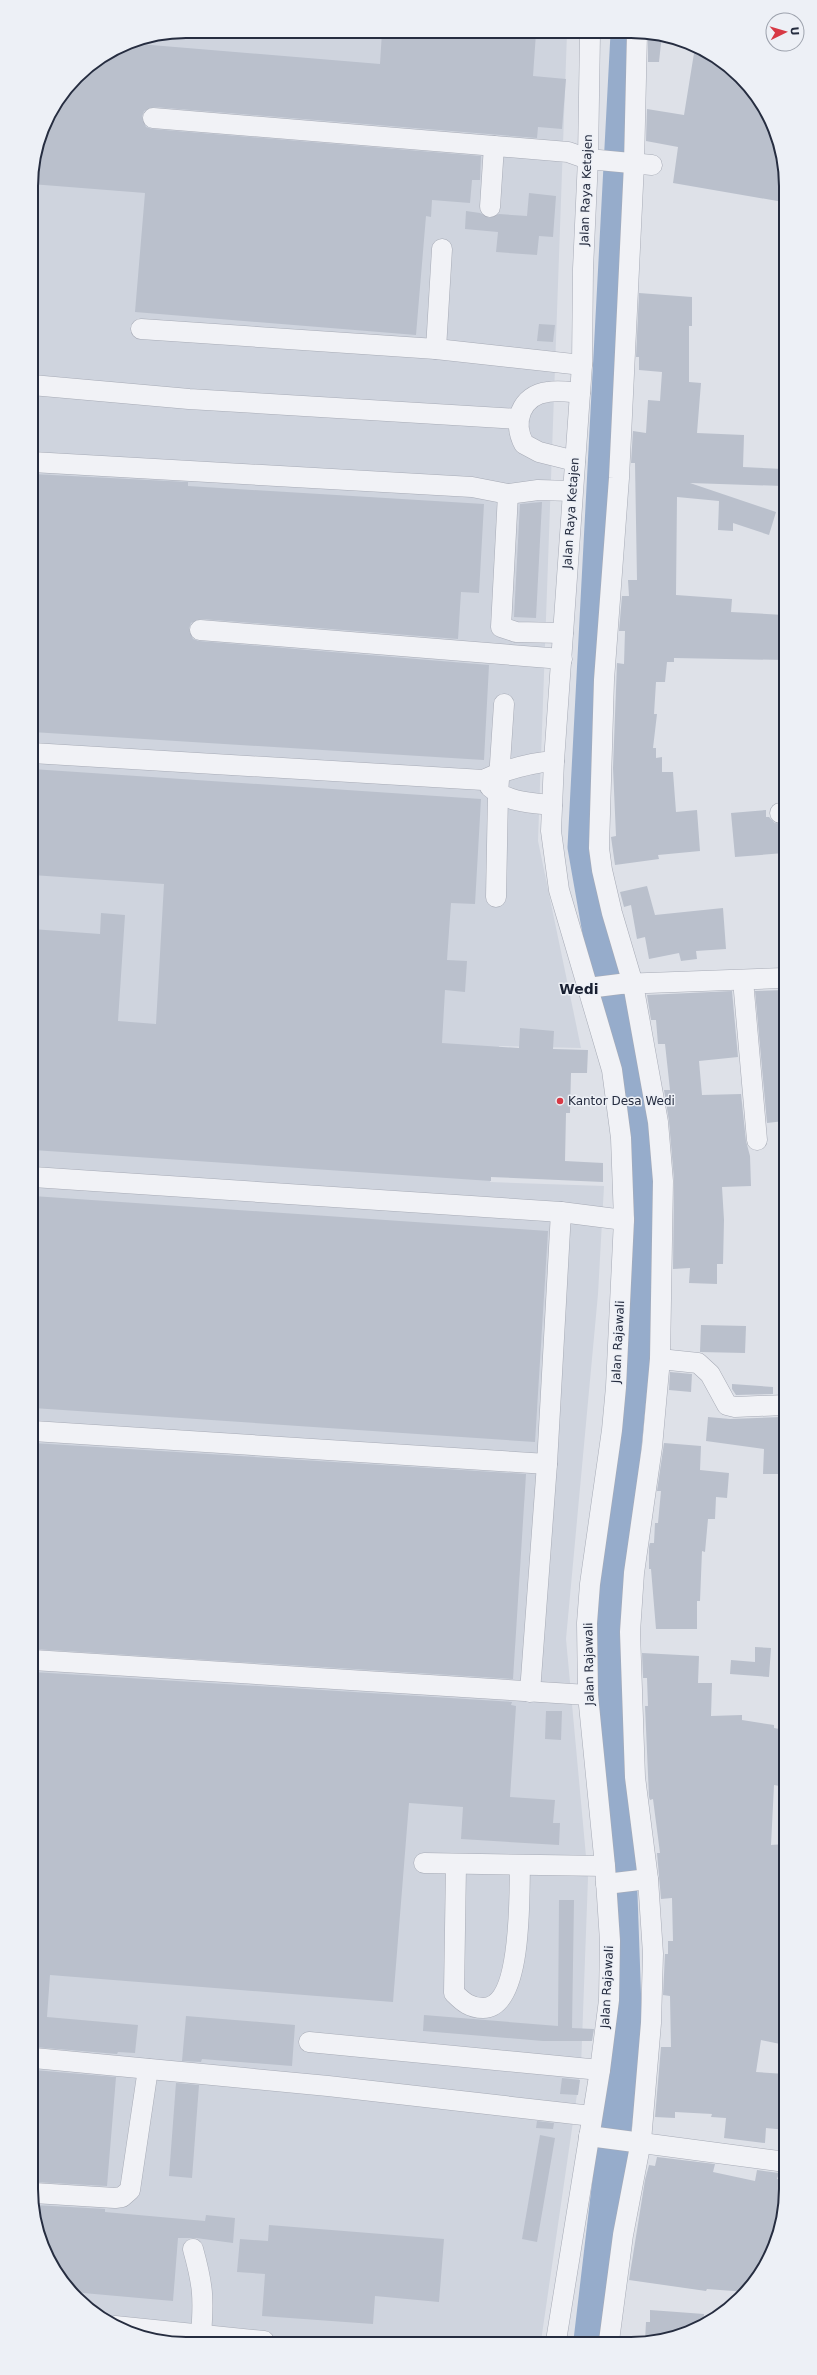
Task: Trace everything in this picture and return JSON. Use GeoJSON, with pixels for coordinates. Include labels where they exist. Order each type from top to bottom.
{"type":"FeatureCollection","features":[{"type":"Feature","properties":{"kind":"street","name":"Jalan Raya Ketajen"},"geometry":{"type":"LineString","coordinates":[[590,38],[595,159],[583,270],[582,365],[554,761],[552,845],[559,890],[594,988]]}},
{"type":"Feature","properties":{"kind":"street"},"geometry":{"type":"LineString","coordinates":[[610,2337],[651,2023],[653,1969],[635,1777],[630,1632],[634,1573],[652,1447],[660,1359],[663,1181],[658,1122],[602,870],[599,848],[604,680],[619,478],[638,164],[637,38]]}},
{"type":"Feature","properties":{"kind":"street"},"geometry":{"type":"LineString","coordinates":[[153,118],[568,152],[595,159],[638,164]]}},
{"type":"Feature","properties":{"kind":"street"},"geometry":{"type":"LineString","coordinates":[[490,207],[494,146]]}},
{"type":"Feature","properties":{"kind":"street"},"geometry":{"type":"LineString","coordinates":[[436,349],[442,250]]}},
{"type":"Feature","properties":{"kind":"street"},"geometry":{"type":"LineString","coordinates":[[141,329],[436,349],[582,365]]}},
{"type":"Feature","properties":{"kind":"street"},"geometry":{"type":"LineString","coordinates":[[38,385],[189,398],[518,419]]}},
{"type":"Feature","properties":{"kind":"street"},"geometry":{"type":"LineString","coordinates":[[575,461],[544,454],[524,444],[518,430],[518,419],[527,401],[537,395],[548,392],[580,393]]}},
{"type":"Feature","properties":{"kind":"street"},"geometry":{"type":"LineString","coordinates":[[38,462],[472,487],[508,494],[538,490],[572,491]]}},
{"type":"Feature","properties":{"kind":"street"},"geometry":{"type":"LineString","coordinates":[[508,494],[501,627],[516,632],[563,633]]}},
{"type":"Feature","properties":{"kind":"street"},"geometry":{"type":"LineString","coordinates":[[200,630],[562,659]]}},
{"type":"Feature","properties":{"kind":"street"},"geometry":{"type":"LineString","coordinates":[[496,897],[498,794],[492,776],[504,704]]}},
{"type":"Feature","properties":{"kind":"street"},"geometry":{"type":"LineString","coordinates":[[38,753],[492,776],[538,762],[554,761]]}},
{"type":"Feature","properties":{"kind":"street"},"geometry":{"type":"LineString","coordinates":[[498,794],[512,800],[552,805]]}},
{"type":"Feature","properties":{"kind":"street"},"geometry":{"type":"LineString","coordinates":[[594,988],[627,984],[779,978]]}},
{"type":"Feature","properties":{"kind":"street"},"geometry":{"type":"LineString","coordinates":[[743,980],[757,1140]]}},
{"type":"Feature","properties":{"kind":"street","name":"Jalan Rajawali"},"geometry":{"type":"LineString","coordinates":[[557,2337],[598,2137],[592,2116],[600,2070],[609,2000],[610,1878],[588,1695],[590,1584],[612,1430],[620,1326],[624,1220],[619,1111],[612,1070],[594,988]]}},
{"type":"Feature","properties":{"kind":"street"},"geometry":{"type":"LineString","coordinates":[[38,1177],[561,1212],[624,1220]]}},
{"type":"Feature","properties":{"kind":"street"},"geometry":{"type":"LineString","coordinates":[[530,1692],[547,1464],[561,1212]]}},
{"type":"Feature","properties":{"kind":"street"},"geometry":{"type":"LineString","coordinates":[[660,1359],[698,1363],[710,1374],[727,1405],[735,1407],[779,1406]]}},
{"type":"Feature","properties":{"kind":"street"},"geometry":{"type":"LineString","coordinates":[[38,1430],[547,1464]]}},
{"type":"Feature","properties":{"kind":"street"},"geometry":{"type":"LineString","coordinates":[[38,1660],[588,1695]]}},
{"type":"Feature","properties":{"kind":"street"},"geometry":{"type":"LineString","coordinates":[[424,1863],[520,1866],[610,1878],[645,1880]]}},
{"type":"Feature","properties":{"kind":"street"},"geometry":{"type":"LineString","coordinates":[[456,1865],[454,1993],[464,2004],[476,2008],[487,2008],[500,2002],[510,1984],[515,1960],[520,1866]]}},
{"type":"Feature","properties":{"kind":"street"},"geometry":{"type":"LineString","coordinates":[[309,2042],[600,2070]]}},
{"type":"Feature","properties":{"kind":"street"},"geometry":{"type":"LineString","coordinates":[[38,2058],[592,2116]]}},
{"type":"Feature","properties":{"kind":"street"},"geometry":{"type":"LineString","coordinates":[[38,2193],[115,2198],[122,2197],[130,2190],[148,2069]]}},
{"type":"Feature","properties":{"kind":"street"},"geometry":{"type":"LineString","coordinates":[[598,2137],[779,2161]]}},
{"type":"Feature","properties":{"kind":"street"},"geometry":{"type":"LineString","coordinates":[[193,2249],[202,2281],[204,2296],[201,2335]]}},
{"type":"Feature","properties":{"kind":"street"},"geometry":{"type":"LineString","coordinates":[[136,2328],[222,2337]]}},
{"type":"Feature","properties":{"kind":"shaded area"},"geometry":{"type":"Polygon","coordinates":[[[177,38],[567,38],[538,841],[581,1048],[499,1046],[490,1182],[604,1186],[598,1294],[566,1639],[588,1878],[581,2067],[542,2337],[167,2336],[129,2326],[104,2312],[88,2300],[81,2294],[63,2271],[49,2246],[43,2227],[38,2198],[38,177],[43,148],[49,129],[63,104],[81,81],[104,63],[121,53],[129,49],[157,41],[177,38]]]}},
{"type":"Feature","properties":{"kind":"building"},"geometry":{"type":"Polygon","coordinates":[[[382,38],[536,38],[533,76],[566,79],[562,129],[538,127],[537,138],[154,107],[144,111],[142,117],[146,127],[152,129],[481,156],[480,180],[472,180],[470,203],[432,200],[431,217],[426,216],[416,335],[135,312],[145,193],[38,185],[39,167],[43,148],[49,129],[63,104],[81,81],[88,75],[104,63],[129,49],[144,44],[380,64],[382,38]]]}},
{"type":"Feature","properties":{"kind":"building"},"geometry":{"type":"Polygon","coordinates":[[[648,39],[661,41],[659,62],[648,62],[648,39]]]}},
{"type":"Feature","properties":{"kind":"building"},"geometry":{"type":"Polygon","coordinates":[[[694,52],[713,63],[736,81],[759,112],[768,129],[774,148],[779,177],[779,201],[673,183],[678,147],[646,141],[647,109],[684,115],[694,52]]]}},
{"type":"Feature","properties":{"kind":"building"},"geometry":{"type":"Polygon","coordinates":[[[529,193],[556,196],[553,237],[539,236],[537,255],[496,252],[498,232],[465,229],[466,211],[480,213],[489,218],[499,214],[527,216],[529,193]]]}},
{"type":"Feature","properties":{"kind":"building"},"geometry":{"type":"Polygon","coordinates":[[[639,293],[692,297],[692,326],[689,326],[689,382],[701,383],[697,433],[744,435],[743,467],[779,469],[779,486],[690,483],[776,512],[769,535],[733,523],[733,531],[718,530],[719,501],[677,497],[676,595],[732,599],[731,612],[779,615],[779,660],[674,658],[674,662],[667,662],[665,682],[656,682],[654,714],[657,714],[653,748],[656,748],[656,758],[662,757],[662,772],[673,772],[676,812],[697,810],[700,851],[658,855],[659,859],[615,865],[611,837],[616,836],[613,768],[617,663],[624,664],[625,631],[619,631],[622,596],[629,596],[628,580],[637,580],[635,463],[631,463],[633,431],[646,433],[648,400],[660,401],[662,372],[639,370],[639,357],[636,357],[639,293]]]}},
{"type":"Feature","properties":{"kind":"building"},"geometry":{"type":"Polygon","coordinates":[[[539,324],[555,325],[553,342],[537,341],[539,324]]]}},
{"type":"Feature","properties":{"kind":"building"},"geometry":{"type":"Polygon","coordinates":[[[38,474],[188,482],[188,486],[484,504],[479,593],[461,592],[458,639],[201,619],[191,623],[189,629],[193,639],[199,641],[489,665],[484,760],[38,732],[38,474]]]}},
{"type":"Feature","properties":{"kind":"building"},"geometry":{"type":"Polygon","coordinates":[[[542,502],[536,618],[514,617],[520,504],[542,502]]]}},
{"type":"Feature","properties":{"kind":"building"},"geometry":{"type":"Polygon","coordinates":[[[38,769],[481,799],[475,904],[451,903],[447,960],[467,961],[465,992],[445,990],[442,1043],[519,1048],[520,1028],[554,1031],[553,1049],[588,1050],[587,1073],[571,1073],[570,1113],[566,1113],[565,1161],[603,1163],[603,1182],[491,1177],[491,1181],[38,1150],[38,929],[100,934],[101,913],[125,915],[118,1021],[156,1024],[164,884],[38,875],[38,769]]]}},
{"type":"Feature","properties":{"kind":"building"},"geometry":{"type":"Polygon","coordinates":[[[766,810],[766,817],[769,817],[775,823],[779,823],[779,853],[735,857],[731,813],[766,810]]]}},
{"type":"Feature","properties":{"kind":"building"},"geometry":{"type":"Polygon","coordinates":[[[647,886],[655,915],[723,908],[726,949],[696,951],[697,959],[681,961],[679,953],[649,959],[645,937],[637,939],[631,905],[624,907],[620,892],[647,886]]]}},
{"type":"Feature","properties":{"kind":"building"},"geometry":{"type":"Polygon","coordinates":[[[779,990],[779,1122],[767,1123],[755,991],[779,990]]]}},
{"type":"Feature","properties":{"kind":"building"},"geometry":{"type":"Polygon","coordinates":[[[732,991],[738,1057],[699,1061],[702,1095],[741,1094],[746,1141],[750,1156],[751,1186],[722,1187],[724,1220],[723,1264],[717,1264],[717,1284],[689,1283],[690,1268],[673,1269],[674,1180],[669,1121],[664,1090],[670,1090],[665,1044],[658,1044],[656,1020],[651,1020],[647,995],[732,991]]]}},
{"type":"Feature","properties":{"kind":"building"},"geometry":{"type":"Polygon","coordinates":[[[38,1196],[548,1231],[535,1442],[38,1408],[38,1196]]]}},
{"type":"Feature","properties":{"kind":"building"},"geometry":{"type":"Polygon","coordinates":[[[701,1325],[746,1326],[745,1353],[700,1352],[701,1325]]]}},
{"type":"Feature","properties":{"kind":"building"},"geometry":{"type":"Polygon","coordinates":[[[670,1372],[692,1374],[691,1392],[669,1390],[670,1372]]]}},
{"type":"Feature","properties":{"kind":"building"},"geometry":{"type":"Polygon","coordinates":[[[732,1384],[773,1387],[773,1394],[736,1395],[732,1389],[732,1384]]]}},
{"type":"Feature","properties":{"kind":"building"},"geometry":{"type":"Polygon","coordinates":[[[708,1417],[730,1419],[779,1417],[779,1474],[763,1474],[764,1449],[706,1441],[708,1417]]]}},
{"type":"Feature","properties":{"kind":"building"},"geometry":{"type":"Polygon","coordinates":[[[38,1443],[526,1474],[513,1679],[38,1649],[38,1443]]]}},
{"type":"Feature","properties":{"kind":"building"},"geometry":{"type":"Polygon","coordinates":[[[664,1443],[701,1446],[700,1470],[729,1473],[727,1498],[716,1497],[715,1519],[708,1519],[705,1552],[702,1551],[700,1601],[697,1601],[697,1629],[656,1629],[651,1569],[649,1569],[649,1547],[650,1543],[654,1543],[655,1523],[658,1523],[661,1491],[657,1491],[664,1443]]]}},
{"type":"Feature","properties":{"kind":"building"},"geometry":{"type":"Polygon","coordinates":[[[755,1647],[771,1648],[769,1677],[730,1674],[731,1660],[755,1662],[755,1647]]]}},
{"type":"Feature","properties":{"kind":"building"},"geometry":{"type":"Polygon","coordinates":[[[642,1653],[699,1656],[698,1683],[712,1683],[711,1716],[742,1715],[742,1720],[774,1725],[774,1728],[779,1729],[779,1786],[774,1785],[771,1845],[779,1844],[779,2044],[761,2040],[756,2072],[779,2074],[779,2129],[766,2128],[765,2143],[724,2138],[726,2118],[711,2117],[712,2114],[675,2112],[675,2118],[655,2117],[661,2047],[671,2047],[670,1996],[663,1995],[665,1954],[668,1954],[668,1941],[673,1941],[672,1898],[661,1899],[657,1853],[660,1853],[653,1799],[650,1800],[649,1797],[645,1706],[648,1706],[647,1678],[643,1678],[642,1653]]]}},
{"type":"Feature","properties":{"kind":"building"},"geometry":{"type":"Polygon","coordinates":[[[38,1672],[512,1702],[511,1705],[516,1706],[510,1797],[555,1800],[553,1823],[560,1823],[559,1845],[461,1839],[463,1807],[409,1803],[393,2002],[50,1975],[47,2017],[138,2025],[135,2053],[118,2052],[117,2054],[38,2047],[38,1672]]]}},
{"type":"Feature","properties":{"kind":"building"},"geometry":{"type":"Polygon","coordinates":[[[546,1711],[562,1711],[561,1740],[545,1739],[546,1711]]]}},
{"type":"Feature","properties":{"kind":"building"},"geometry":{"type":"Polygon","coordinates":[[[559,1900],[574,1900],[572,2028],[594,2029],[592,2041],[543,2041],[423,2031],[424,2015],[558,2026],[559,1900]]]}},
{"type":"Feature","properties":{"kind":"building"},"geometry":{"type":"Polygon","coordinates":[[[186,2016],[295,2025],[292,2066],[202,2059],[201,2062],[182,2061],[186,2016]]]}},
{"type":"Feature","properties":{"kind":"building"},"geometry":{"type":"Polygon","coordinates":[[[38,2070],[116,2077],[107,2186],[38,2182],[38,2070]]]}},
{"type":"Feature","properties":{"kind":"building"},"geometry":{"type":"Polygon","coordinates":[[[562,2078],[580,2080],[578,2095],[560,2094],[562,2078]]]}},
{"type":"Feature","properties":{"kind":"building"},"geometry":{"type":"Polygon","coordinates":[[[176,2083],[199,2085],[192,2178],[169,2176],[176,2083]]]}},
{"type":"Feature","properties":{"kind":"building"},"geometry":{"type":"Polygon","coordinates":[[[537,2121],[554,2123],[553,2129],[536,2128],[537,2121]]]}},
{"type":"Feature","properties":{"kind":"building"},"geometry":{"type":"Polygon","coordinates":[[[540,2135],[555,2138],[537,2242],[522,2239],[540,2135]]]}},
{"type":"Feature","properties":{"kind":"building"},"geometry":{"type":"Polygon","coordinates":[[[657,2157],[715,2164],[713,2172],[755,2181],[757,2170],[779,2173],[777,2179],[779,2179],[778,2208],[768,2246],[754,2271],[738,2291],[707,2289],[706,2291],[629,2280],[645,2180],[649,2165],[655,2166],[657,2157]]]}},
{"type":"Feature","properties":{"kind":"building"},"geometry":{"type":"Polygon","coordinates":[[[39,2205],[105,2209],[105,2212],[205,2221],[206,2215],[235,2218],[233,2243],[196,2238],[178,2238],[173,2301],[80,2293],[63,2271],[49,2246],[39,2205]]]}},
{"type":"Feature","properties":{"kind":"building"},"geometry":{"type":"Polygon","coordinates":[[[269,2225],[444,2239],[439,2302],[375,2296],[373,2324],[262,2316],[265,2274],[237,2272],[240,2239],[268,2241],[269,2225]]]}},
{"type":"Feature","properties":{"kind":"building"},"geometry":{"type":"Polygon","coordinates":[[[650,2310],[704,2314],[704,2318],[688,2326],[669,2332],[645,2336],[646,2322],[650,2322],[650,2310]]]}},
{"type":"Feature","properties":{"kind":"waterway"},"geometry":{"type":"LineString","coordinates":[[590,2337],[626,2036],[618,1810],[605,1647],[645,1246],[634,1132],[584,847],[627,38]]}},
{"type":"Feature","properties":{"kind":"place","name":"Kantor Desa Wedi"},"geometry":{"type":"Point","coordinates":[560,1101]}},
{"type":"Feature","properties":{"kind":"district","name":"Wedi"},"geometry":{"type":"Point","coordinates":[579,989]}}]}
